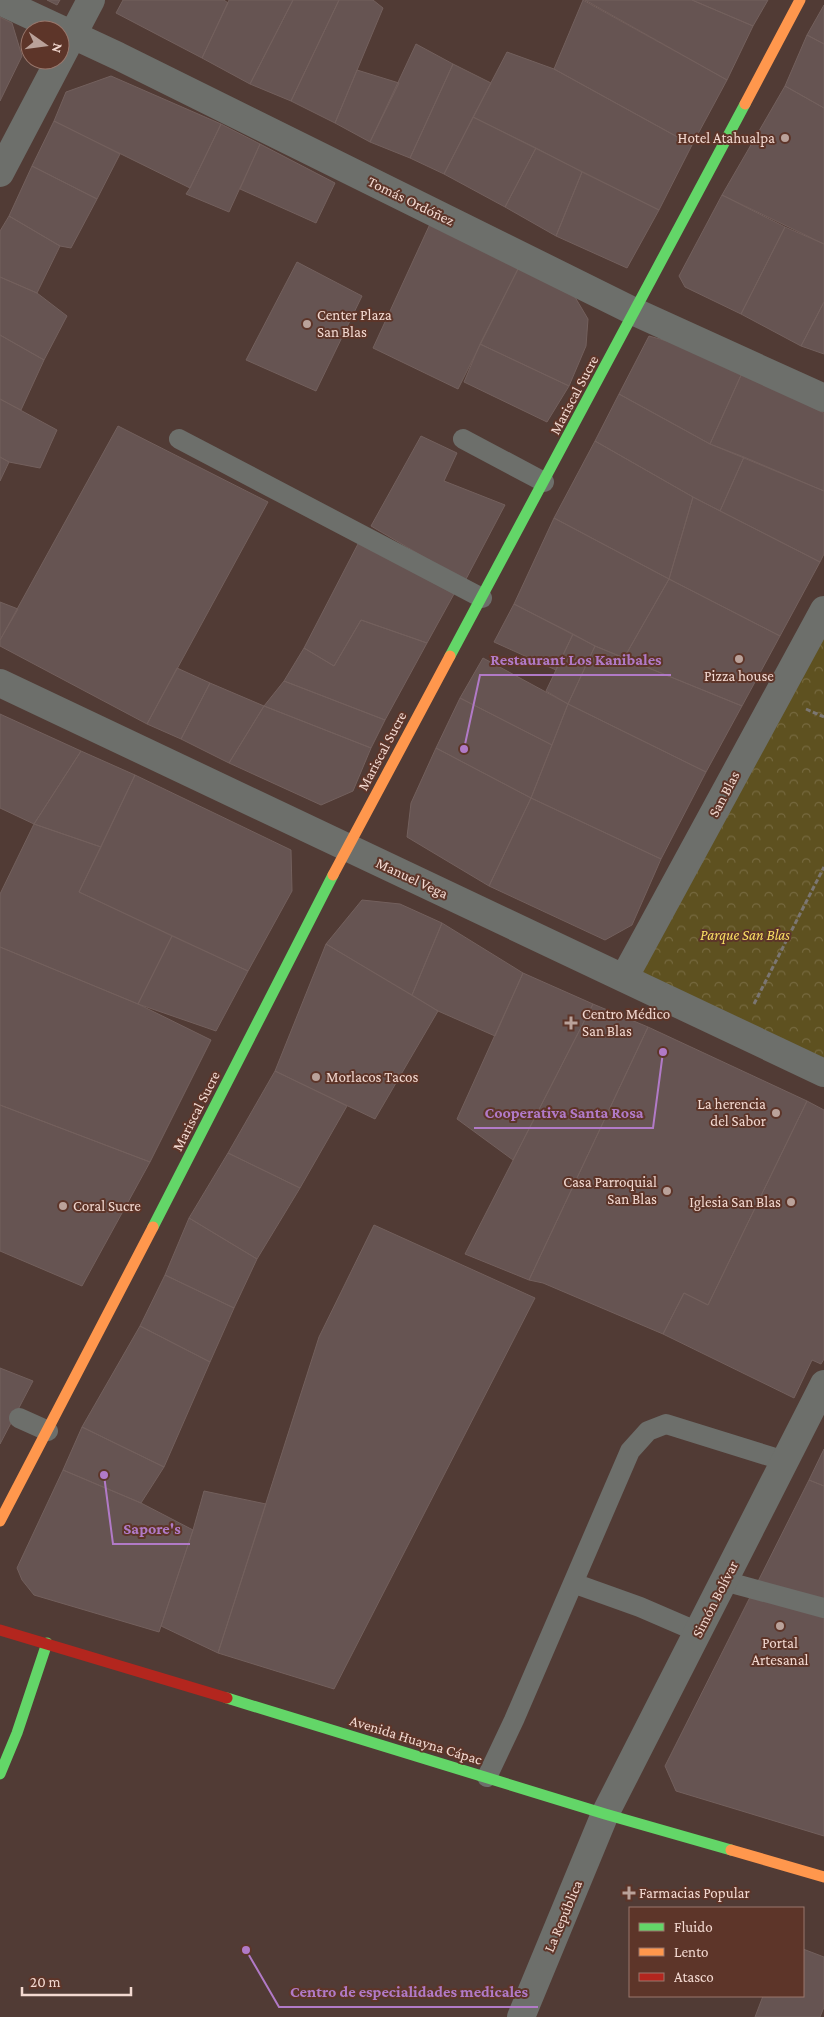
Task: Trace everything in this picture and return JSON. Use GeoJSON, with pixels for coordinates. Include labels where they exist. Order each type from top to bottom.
{"type":"FeatureCollection","features":[{"type":"Feature","properties":{"kind":"street"},"geometry":{"type":"LineString","coordinates":[[0,173],[91,0]]}},
{"type":"Feature","properties":{"kind":"street","name":"Mariscal Sucre"},"geometry":{"type":"LineString","coordinates":[[0,1521],[347,848],[636,312],[800,0]]}},
{"type":"Feature","properties":{"kind":"street","name":"Tomás Ordóñez"},"geometry":{"type":"LineString","coordinates":[[0,1],[118,56],[636,312],[824,398]]}},
{"type":"Feature","properties":{"kind":"street","name":"San Blas"},"geometry":{"type":"LineString","coordinates":[[624,978],[824,610]]}},
{"type":"Feature","properties":{"kind":"street","name":"Manuel Vega"},"geometry":{"type":"LineString","coordinates":[[0,683],[824,1073]]}},
{"type":"Feature","properties":{"kind":"street","name":"Simón Bolívar"},"geometry":{"type":"LineString","coordinates":[[605,1814],[824,1384]]}},
{"type":"Feature","properties":{"kind":"street","name":"Avenida Huayna Cápac"},"geometry":{"type":"LineString","coordinates":[[0,1630],[605,1814],[824,1877]]}},
{"type":"Feature","properties":{"kind":"street"},"geometry":{"type":"LineString","coordinates":[[0,1774],[17,1733],[47,1643]]}},
{"type":"Feature","properties":{"kind":"street","name":"La República"},"geometry":{"type":"LineString","coordinates":[[521,2017],[605,1814]]}},
{"type":"Feature","properties":{"kind":"lane"},"geometry":{"type":"LineString","coordinates":[[179,439],[482,598]]}},
{"type":"Feature","properties":{"kind":"lane"},"geometry":{"type":"LineString","coordinates":[[463,439],[544,482]]}},
{"type":"Feature","properties":{"kind":"lane"},"geometry":{"type":"LineString","coordinates":[[19,1418],[48,1431]]}},
{"type":"Feature","properties":{"kind":"lane"},"geometry":{"type":"LineString","coordinates":[[487,1777],[630,1451],[648,1431],[666,1424],[785,1461]]}},
{"type":"Feature","properties":{"kind":"lane"},"geometry":{"type":"LineString","coordinates":[[724,1581],[824,1608]]}},
{"type":"Feature","properties":{"kind":"lane"},"geometry":{"type":"LineString","coordinates":[[573,1583],[640,1607],[698,1632]]}},
{"type":"Feature","properties":{"kind":"path"},"geometry":{"type":"LineString","coordinates":[[740,1033],[824,867]]}},
{"type":"Feature","properties":{"kind":"green space","name":"Parque San Blas"},"geometry":{"type":"Polygon","coordinates":[[[824,625],[824,1062],[645,975],[640,968],[824,625]]]}},
{"type":"Feature","properties":{"kind":"building"},"geometry":{"type":"Polygon","coordinates":[[[47,0],[60,0],[57,5],[47,0]]]}},
{"type":"Feature","properties":{"kind":"building"},"geometry":{"type":"Polygon","coordinates":[[[123,0],[224,0],[228,3],[202,58],[116,13],[123,0]]]}},
{"type":"Feature","properties":{"kind":"building"},"geometry":{"type":"Polygon","coordinates":[[[229,0],[293,0],[250,84],[202,58],[229,0]]]}},
{"type":"Feature","properties":{"kind":"building"},"geometry":{"type":"Polygon","coordinates":[[[293,0],[339,0],[291,101],[250,84],[293,0]]]}},
{"type":"Feature","properties":{"kind":"building"},"geometry":{"type":"Polygon","coordinates":[[[339,0],[373,0],[383,8],[335,123],[291,101],[339,0]]]}},
{"type":"Feature","properties":{"kind":"building"},"geometry":{"type":"Polygon","coordinates":[[[583,0],[727,80],[692,145],[554,69],[583,0]]]}},
{"type":"Feature","properties":{"kind":"building"},"geometry":{"type":"Polygon","coordinates":[[[585,0],[692,0],[753,26],[727,80],[585,0]]]}},
{"type":"Feature","properties":{"kind":"building"},"geometry":{"type":"Polygon","coordinates":[[[692,0],[768,0],[753,26],[692,0]]]}},
{"type":"Feature","properties":{"kind":"building"},"geometry":{"type":"Polygon","coordinates":[[[824,5],[824,44],[807,35],[824,5]]]}},
{"type":"Feature","properties":{"kind":"building"},"geometry":{"type":"Polygon","coordinates":[[[0,17],[12,23],[20,49],[20,60],[0,101],[0,17]]]}},
{"type":"Feature","properties":{"kind":"building"},"geometry":{"type":"Polygon","coordinates":[[[807,35],[824,44],[824,108],[785,86],[807,35]]]}},
{"type":"Feature","properties":{"kind":"building"},"geometry":{"type":"Polygon","coordinates":[[[416,44],[453,64],[410,158],[370,142],[416,44]]]}},
{"type":"Feature","properties":{"kind":"building"},"geometry":{"type":"Polygon","coordinates":[[[507,52],[554,69],[692,145],[659,210],[473,117],[507,52]]]}},
{"type":"Feature","properties":{"kind":"building"},"geometry":{"type":"Polygon","coordinates":[[[453,64],[491,83],[444,174],[410,158],[453,64]]]}},
{"type":"Feature","properties":{"kind":"building"},"geometry":{"type":"Polygon","coordinates":[[[357,70],[399,83],[370,142],[335,123],[357,70]]]}},
{"type":"Feature","properties":{"kind":"building"},"geometry":{"type":"Polygon","coordinates":[[[111,76],[221,124],[190,188],[54,121],[66,92],[111,76]]]}},
{"type":"Feature","properties":{"kind":"building"},"geometry":{"type":"Polygon","coordinates":[[[785,86],[824,108],[824,244],[722,195],[785,86]]]}},
{"type":"Feature","properties":{"kind":"building"},"geometry":{"type":"Polygon","coordinates":[[[473,117],[536,148],[505,207],[444,174],[473,117]]]}},
{"type":"Feature","properties":{"kind":"building"},"geometry":{"type":"Polygon","coordinates":[[[54,121],[120,154],[97,199],[32,166],[54,121]]]}},
{"type":"Feature","properties":{"kind":"building"},"geometry":{"type":"Polygon","coordinates":[[[221,124],[260,144],[229,212],[186,194],[221,124]]]}},
{"type":"Feature","properties":{"kind":"building"},"geometry":{"type":"Polygon","coordinates":[[[260,144],[335,183],[316,223],[240,189],[260,144]]]}},
{"type":"Feature","properties":{"kind":"building"},"geometry":{"type":"Polygon","coordinates":[[[536,148],[582,172],[556,236],[505,207],[536,148]]]}},
{"type":"Feature","properties":{"kind":"building"},"geometry":{"type":"Polygon","coordinates":[[[32,166],[97,199],[71,248],[60,246],[9,216],[32,166]]]}},
{"type":"Feature","properties":{"kind":"building"},"geometry":{"type":"Polygon","coordinates":[[[582,172],[659,210],[627,268],[556,236],[582,172]]]}},
{"type":"Feature","properties":{"kind":"building"},"geometry":{"type":"Polygon","coordinates":[[[722,195],[785,227],[741,314],[685,287],[679,276],[722,195]]]}},
{"type":"Feature","properties":{"kind":"building"},"geometry":{"type":"Polygon","coordinates":[[[9,216],[60,246],[37,293],[0,277],[0,231],[9,216]]]}},
{"type":"Feature","properties":{"kind":"building"},"geometry":{"type":"Polygon","coordinates":[[[430,224],[521,263],[458,389],[373,348],[430,224]]]}},
{"type":"Feature","properties":{"kind":"building"},"geometry":{"type":"Polygon","coordinates":[[[785,227],[824,244],[824,302],[801,346],[741,314],[785,227]]]}},
{"type":"Feature","properties":{"kind":"building"},"geometry":{"type":"Polygon","coordinates":[[[297,262],[362,296],[316,391],[246,360],[297,262]]]}},
{"type":"Feature","properties":{"kind":"building"},"geometry":{"type":"Polygon","coordinates":[[[521,263],[572,292],[588,319],[586,346],[569,386],[480,344],[521,263]]]}},
{"type":"Feature","properties":{"kind":"building"},"geometry":{"type":"Polygon","coordinates":[[[0,277],[37,293],[67,316],[44,360],[0,335],[0,277]]]}},
{"type":"Feature","properties":{"kind":"building"},"geometry":{"type":"Polygon","coordinates":[[[824,302],[824,354],[801,346],[824,302]]]}},
{"type":"Feature","properties":{"kind":"building"},"geometry":{"type":"Polygon","coordinates":[[[0,335],[44,360],[21,410],[0,399],[0,335]]]}},
{"type":"Feature","properties":{"kind":"building"},"geometry":{"type":"Polygon","coordinates":[[[649,336],[667,341],[742,373],[710,444],[619,394],[649,336]]]}},
{"type":"Feature","properties":{"kind":"building"},"geometry":{"type":"Polygon","coordinates":[[[480,344],[569,386],[547,422],[464,382],[480,344]]]}},
{"type":"Feature","properties":{"kind":"building"},"geometry":{"type":"Polygon","coordinates":[[[742,373],[824,413],[824,491],[710,444],[742,373]]]}},
{"type":"Feature","properties":{"kind":"building"},"geometry":{"type":"Polygon","coordinates":[[[619,394],[710,444],[744,457],[720,511],[595,441],[619,394]]]}},
{"type":"Feature","properties":{"kind":"building"},"geometry":{"type":"Polygon","coordinates":[[[0,399],[57,430],[40,468],[9,462],[0,457],[0,399]]]}},
{"type":"Feature","properties":{"kind":"building"},"geometry":{"type":"Polygon","coordinates":[[[118,426],[268,502],[147,724],[0,646],[0,640],[118,426]]]}},
{"type":"Feature","properties":{"kind":"building"},"geometry":{"type":"Polygon","coordinates":[[[421,436],[457,453],[444,481],[505,505],[465,581],[371,526],[421,436]]]}},
{"type":"Feature","properties":{"kind":"building"},"geometry":{"type":"Polygon","coordinates":[[[595,441],[693,497],[669,579],[554,518],[595,441]]]}},
{"type":"Feature","properties":{"kind":"building"},"geometry":{"type":"Polygon","coordinates":[[[0,457],[9,462],[0,481],[0,457]]]}},
{"type":"Feature","properties":{"kind":"building"},"geometry":{"type":"Polygon","coordinates":[[[744,457],[824,491],[824,554],[820,562],[720,511],[744,457]]]}},
{"type":"Feature","properties":{"kind":"building"},"geometry":{"type":"Polygon","coordinates":[[[693,497],[820,562],[780,636],[669,579],[693,497]]]}},
{"type":"Feature","properties":{"kind":"building"},"geometry":{"type":"Polygon","coordinates":[[[554,518],[669,579],[624,658],[595,646],[514,604],[554,518]]]}},
{"type":"Feature","properties":{"kind":"building"},"geometry":{"type":"Polygon","coordinates":[[[359,542],[454,594],[427,643],[361,620],[334,666],[304,648],[359,542]]]}},
{"type":"Feature","properties":{"kind":"building"},"geometry":{"type":"Polygon","coordinates":[[[669,579],[780,636],[742,706],[624,658],[669,579]]]}},
{"type":"Feature","properties":{"kind":"building"},"geometry":{"type":"Polygon","coordinates":[[[0,602],[18,609],[0,640],[0,602]]]}},
{"type":"Feature","properties":{"kind":"building"},"geometry":{"type":"Polygon","coordinates":[[[514,604],[573,634],[556,670],[494,642],[514,604]]]}},
{"type":"Feature","properties":{"kind":"building"},"geometry":{"type":"Polygon","coordinates":[[[361,620],[427,643],[385,720],[284,681],[304,648],[334,666],[361,620]]]}},
{"type":"Feature","properties":{"kind":"building"},"geometry":{"type":"Polygon","coordinates":[[[573,634],[595,646],[568,704],[546,691],[573,634]]]}},
{"type":"Feature","properties":{"kind":"building"},"geometry":{"type":"Polygon","coordinates":[[[595,646],[742,706],[706,772],[568,704],[595,646]]]}},
{"type":"Feature","properties":{"kind":"building"},"geometry":{"type":"Polygon","coordinates":[[[483,658],[568,704],[552,745],[460,698],[483,658]]]}},
{"type":"Feature","properties":{"kind":"building"},"geometry":{"type":"Polygon","coordinates":[[[177,668],[210,683],[181,739],[147,724],[177,668]]]}},
{"type":"Feature","properties":{"kind":"building"},"geometry":{"type":"Polygon","coordinates":[[[284,681],[385,720],[371,748],[264,706],[284,681]]]}},
{"type":"Feature","properties":{"kind":"building"},"geometry":{"type":"Polygon","coordinates":[[[210,683],[264,706],[229,763],[181,739],[210,683]]]}},
{"type":"Feature","properties":{"kind":"building"},"geometry":{"type":"Polygon","coordinates":[[[460,698],[552,745],[531,798],[436,748],[460,698]]]}},
{"type":"Feature","properties":{"kind":"building"},"geometry":{"type":"Polygon","coordinates":[[[568,704],[706,772],[661,859],[531,798],[568,704]]]}},
{"type":"Feature","properties":{"kind":"building"},"geometry":{"type":"Polygon","coordinates":[[[264,706],[371,748],[353,791],[321,805],[229,763],[264,706]]]}},
{"type":"Feature","properties":{"kind":"building"},"geometry":{"type":"Polygon","coordinates":[[[0,714],[81,751],[34,824],[0,808],[0,714]]]}},
{"type":"Feature","properties":{"kind":"building"},"geometry":{"type":"Polygon","coordinates":[[[436,748],[531,798],[489,886],[407,837],[411,803],[436,748]]]}},
{"type":"Feature","properties":{"kind":"building"},"geometry":{"type":"Polygon","coordinates":[[[81,751],[135,775],[101,847],[34,824],[81,751]]]}},
{"type":"Feature","properties":{"kind":"building"},"geometry":{"type":"Polygon","coordinates":[[[135,775],[291,850],[292,891],[248,971],[79,892],[135,775]]]}},
{"type":"Feature","properties":{"kind":"building"},"geometry":{"type":"Polygon","coordinates":[[[531,798],[661,859],[632,925],[605,940],[489,886],[531,798]]]}},
{"type":"Feature","properties":{"kind":"building"},"geometry":{"type":"Polygon","coordinates":[[[34,824],[101,847],[79,892],[172,936],[138,1004],[0,947],[0,894],[34,824]]]}},
{"type":"Feature","properties":{"kind":"building"},"geometry":{"type":"Polygon","coordinates":[[[362,900],[400,904],[442,923],[412,995],[326,944],[362,900]]]}},
{"type":"Feature","properties":{"kind":"building"},"geometry":{"type":"Polygon","coordinates":[[[442,923],[523,973],[495,1036],[438,1011],[412,995],[442,923]]]}},
{"type":"Feature","properties":{"kind":"building"},"geometry":{"type":"Polygon","coordinates":[[[172,936],[248,971],[216,1031],[138,1004],[172,936]]]}},
{"type":"Feature","properties":{"kind":"building"},"geometry":{"type":"Polygon","coordinates":[[[326,944],[438,1011],[375,1119],[275,1071],[326,944]]]}},
{"type":"Feature","properties":{"kind":"building"},"geometry":{"type":"Polygon","coordinates":[[[0,947],[138,1004],[211,1040],[150,1162],[0,1105],[0,947]]]}},
{"type":"Feature","properties":{"kind":"building"},"geometry":{"type":"Polygon","coordinates":[[[523,973],[593,1004],[513,1160],[457,1119],[523,973]]]}},
{"type":"Feature","properties":{"kind":"building"},"geometry":{"type":"Polygon","coordinates":[[[593,1004],[648,1027],[529,1280],[465,1254],[593,1004]]]}},
{"type":"Feature","properties":{"kind":"building","name":"Casa Parroquial San Blas"},"geometry":{"type":"Polygon","coordinates":[[[648,1027],[807,1101],[708,1305],[684,1293],[663,1334],[543,1283],[529,1280],[648,1027]]]}},
{"type":"Feature","properties":{"kind":"building"},"geometry":{"type":"Polygon","coordinates":[[[275,1071],[347,1106],[300,1188],[228,1153],[275,1071]]]}},
{"type":"Feature","properties":{"kind":"building","name":"Iglesia San Blas"},"geometry":{"type":"Polygon","coordinates":[[[807,1101],[824,1110],[824,1359],[821,1364],[812,1360],[794,1398],[663,1334],[684,1293],[708,1305],[807,1101]]]}},
{"type":"Feature","properties":{"kind":"building","name":"Coral Sucre"},"geometry":{"type":"Polygon","coordinates":[[[0,1105],[150,1162],[82,1286],[0,1251],[0,1105]]]}},
{"type":"Feature","properties":{"kind":"building"},"geometry":{"type":"Polygon","coordinates":[[[228,1153],[300,1188],[257,1259],[189,1218],[228,1153]]]}},
{"type":"Feature","properties":{"kind":"building"},"geometry":{"type":"Polygon","coordinates":[[[189,1218],[257,1259],[234,1308],[165,1275],[189,1218]]]}},
{"type":"Feature","properties":{"kind":"building"},"geometry":{"type":"Polygon","coordinates":[[[374,1225],[535,1298],[334,1689],[218,1653],[319,1337],[374,1225]]]}},
{"type":"Feature","properties":{"kind":"building"},"geometry":{"type":"Polygon","coordinates":[[[165,1275],[234,1308],[210,1362],[140,1326],[165,1275]]]}},
{"type":"Feature","properties":{"kind":"building"},"geometry":{"type":"Polygon","coordinates":[[[140,1326],[210,1362],[164,1467],[82,1427],[140,1326]]]}},
{"type":"Feature","properties":{"kind":"building"},"geometry":{"type":"Polygon","coordinates":[[[0,1368],[33,1381],[0,1444],[0,1368]]]}},
{"type":"Feature","properties":{"kind":"building"},"geometry":{"type":"Polygon","coordinates":[[[82,1427],[164,1467],[141,1503],[63,1470],[82,1427]]]}},
{"type":"Feature","properties":{"kind":"building"},"geometry":{"type":"Polygon","coordinates":[[[824,1449],[824,1486],[809,1480],[824,1449]]]}},
{"type":"Feature","properties":{"kind":"building"},"geometry":{"type":"Polygon","coordinates":[[[63,1470],[141,1503],[193,1530],[159,1632],[34,1595],[22,1580],[17,1568],[63,1470]]]}},
{"type":"Feature","properties":{"kind":"building","name":"Portal Artesanal"},"geometry":{"type":"Polygon","coordinates":[[[809,1480],[824,1486],[824,1836],[676,1791],[665,1766],[809,1480]]]}},
{"type":"Feature","properties":{"kind":"building"},"geometry":{"type":"Polygon","coordinates":[[[204,1491],[266,1504],[218,1653],[161,1626],[204,1491]]]}},
{"type":"Feature","properties":{"kind":"building"},"geometry":{"type":"Polygon","coordinates":[[[804,1949],[824,1957],[824,2007],[820,2017],[755,2017],[763,1997],[804,1997],[804,1949]]]}},
{"type":"Feature","properties":{"kind":"traffic: fast"},"geometry":{"type":"LineString","coordinates":[[450,656],[745,104]]}},
{"type":"Feature","properties":{"kind":"traffic: fast"},"geometry":{"type":"LineString","coordinates":[[153,1227],[333,875]]}},
{"type":"Feature","properties":{"kind":"traffic: fast"},"geometry":{"type":"LineString","coordinates":[[0,1774],[17,1733],[47,1643]]}},
{"type":"Feature","properties":{"kind":"traffic: fast"},"geometry":{"type":"LineString","coordinates":[[227,1698],[605,1814],[731,1850]]}},
{"type":"Feature","properties":{"kind":"traffic: slow"},"geometry":{"type":"LineString","coordinates":[[745,104],[800,0]]}},
{"type":"Feature","properties":{"kind":"traffic: slow"},"geometry":{"type":"LineString","coordinates":[[333,875],[450,656]]}},
{"type":"Feature","properties":{"kind":"traffic: slow"},"geometry":{"type":"LineString","coordinates":[[0,1521],[153,1227]]}},
{"type":"Feature","properties":{"kind":"traffic: slow"},"geometry":{"type":"LineString","coordinates":[[731,1850],[824,1877]]}},
{"type":"Feature","properties":{"kind":"traffic: jam"},"geometry":{"type":"LineString","coordinates":[[0,1630],[227,1698]]}},
{"type":"Feature","properties":{"kind":"place","name":"Hotel Atahualpa"},"geometry":{"type":"Point","coordinates":[785,138]}},
{"type":"Feature","properties":{"kind":"place","name":"Center Plaza San Blas"},"geometry":{"type":"Point","coordinates":[307,324]}},
{"type":"Feature","properties":{"kind":"place","name":"Pizza house"},"geometry":{"type":"Point","coordinates":[739,659]}},
{"type":"Feature","properties":{"kind":"place","name":"Restaurant Los Kanibales"},"geometry":{"type":"Point","coordinates":[464,749]}},
{"type":"Feature","properties":{"kind":"place","name":"Centro Médico San Blas"},"geometry":{"type":"Point","coordinates":[571,1023]}},
{"type":"Feature","properties":{"kind":"place","name":"Cooperativa Santa Rosa"},"geometry":{"type":"Point","coordinates":[663,1052]}},
{"type":"Feature","properties":{"kind":"place","name":"Morlacos Tacos"},"geometry":{"type":"Point","coordinates":[316,1077]}},
{"type":"Feature","properties":{"kind":"place","name":"La herencia del Sabor"},"geometry":{"type":"Point","coordinates":[776,1113]}},
{"type":"Feature","properties":{"kind":"place","name":"Casa Parroquial San Blas"},"geometry":{"type":"Point","coordinates":[667,1191]}},
{"type":"Feature","properties":{"kind":"place","name":"Iglesia San Blas"},"geometry":{"type":"Point","coordinates":[791,1202]}},
{"type":"Feature","properties":{"kind":"place","name":"Coral Sucre"},"geometry":{"type":"Point","coordinates":[63,1206]}},
{"type":"Feature","properties":{"kind":"place","name":"Sapore's"},"geometry":{"type":"Point","coordinates":[104,1475]}},
{"type":"Feature","properties":{"kind":"place","name":"Portal Artesanal"},"geometry":{"type":"Point","coordinates":[780,1626]}},
{"type":"Feature","properties":{"kind":"place","name":"Farmacias Popular"},"geometry":{"type":"Point","coordinates":[629,1893]}},
{"type":"Feature","properties":{"kind":"place","name":"Centro de especialidades medicales"},"geometry":{"type":"Point","coordinates":[246,1950]}}]}
